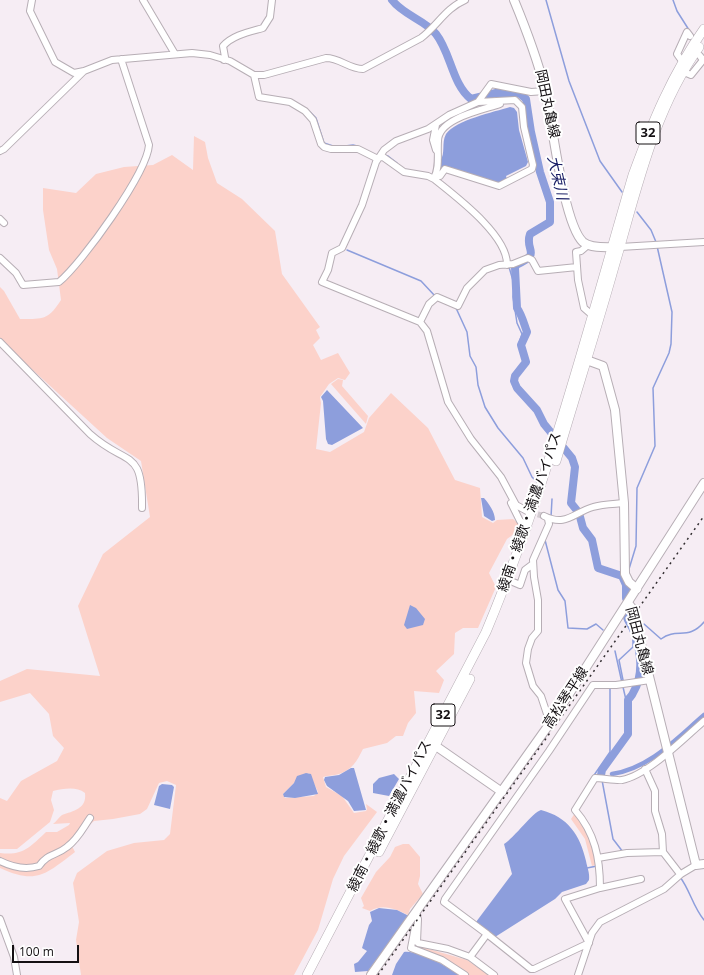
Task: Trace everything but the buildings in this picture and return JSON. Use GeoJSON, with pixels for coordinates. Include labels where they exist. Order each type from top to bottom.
{"type":"FeatureCollection","features":[{"type":"Feature","properties":{"kind":"highway","name":"綾南・綾歌・満濃バイパス"},"geometry":{"type":"LineString","coordinates":[[314,975],[432,743],[486,632],[528,527],[561,434],[616,247],[633,175],[646,139],[656,112],[682,61],[704,29]]}},
{"type":"Feature","properties":{"kind":"highway","name":"綾南・綾歌・満濃バイパス"},"geometry":{"type":"LineString","coordinates":[[583,359],[592,315],[663,114],[684,72],[704,39]]}},
{"type":"Feature","properties":{"kind":"highway","name":"綾南・綾歌・満濃バイパス"},"geometry":{"type":"LineString","coordinates":[[307,975],[488,641],[534,529],[556,448]]}},
{"type":"Feature","properties":{"kind":"main road","name":"岡田丸亀線"},"geometry":{"type":"LineString","coordinates":[[514,0],[533,46],[545,91],[566,202],[576,232],[588,245]]}},
{"type":"Feature","properties":{"kind":"main road"},"geometry":{"type":"LineString","coordinates":[[588,245],[616,247]]}},
{"type":"Feature","properties":{"kind":"main road","name":"岡田丸亀線"},"geometry":{"type":"LineString","coordinates":[[583,359],[603,366],[613,399],[624,503],[625,575],[629,582],[637,589],[628,603],[632,608],[667,748],[700,864]]}},
{"type":"Feature","properties":{"kind":"main road"},"geometry":{"type":"LineString","coordinates":[[637,589],[704,483]]}},
{"type":"Feature","properties":{"kind":"main road","name":"高松琴平線"},"geometry":{"type":"LineString","coordinates":[[371,975],[417,916],[553,719],[628,603]]}},
{"type":"Feature","properties":{"kind":"main road"},"geometry":{"type":"LineString","coordinates":[[432,743],[502,792]]}},
{"type":"Feature","properties":{"kind":"street"},"geometry":{"type":"LineString","coordinates":[[32,0],[30,11],[55,62],[74,73],[84,71],[112,60],[192,53],[224,60],[256,75],[264,75],[326,58],[333,58],[354,69],[363,69],[407,46],[431,30],[451,8],[465,0]]}},
{"type":"Feature","properties":{"kind":"street"},"geometry":{"type":"LineString","coordinates":[[143,0],[175,54]]}},
{"type":"Feature","properties":{"kind":"street"},"geometry":{"type":"LineString","coordinates":[[224,60],[226,56],[223,46],[227,41],[247,32],[263,28],[270,17],[272,0]]}},
{"type":"Feature","properties":{"kind":"street"},"geometry":{"type":"LineString","coordinates":[[682,61],[677,54],[687,32],[690,36]]}},
{"type":"Feature","properties":{"kind":"street"},"geometry":{"type":"LineString","coordinates":[[684,72],[691,75],[702,60],[700,56]]}},
{"type":"Feature","properties":{"kind":"street"},"geometry":{"type":"LineString","coordinates":[[0,258],[16,273],[23,285],[59,282],[108,224],[136,178],[148,153],[149,145],[121,60]]}},
{"type":"Feature","properties":{"kind":"street"},"geometry":{"type":"LineString","coordinates":[[0,151],[36,119],[84,71]]}},
{"type":"Feature","properties":{"kind":"street"},"geometry":{"type":"LineString","coordinates":[[256,75],[260,97],[290,102],[309,114],[314,120],[321,144],[324,147],[331,149],[358,149],[372,157],[383,157],[404,172],[428,176],[436,176],[440,176],[445,169],[499,186],[532,169],[533,165],[524,127],[522,107],[515,100],[503,102],[458,118],[446,125],[438,137],[438,169],[436,176]]}},
{"type":"Feature","properties":{"kind":"street"},"geometry":{"type":"LineString","coordinates":[[527,511],[516,506],[502,477],[471,439],[448,402],[427,331],[420,322],[322,282],[328,270],[332,253],[342,248],[358,216],[380,156],[390,145],[436,125],[449,115],[479,99],[491,84],[531,92],[545,91]]}},
{"type":"Feature","properties":{"kind":"street"},"geometry":{"type":"LineString","coordinates":[[479,99],[503,102]]}},
{"type":"Feature","properties":{"kind":"street"},"geometry":{"type":"LineString","coordinates":[[436,125],[433,140],[438,153]]}},
{"type":"Feature","properties":{"kind":"street"},"geometry":{"type":"LineString","coordinates":[[436,176],[465,203],[487,227],[504,251],[508,265]]}},
{"type":"Feature","properties":{"kind":"street"},"geometry":{"type":"LineString","coordinates":[[616,247],[657,246],[704,242]]}},
{"type":"Feature","properties":{"kind":"street"},"geometry":{"type":"LineString","coordinates":[[588,245],[581,251],[576,252],[584,308],[592,315]]}},
{"type":"Feature","properties":{"kind":"street"},"geometry":{"type":"LineString","coordinates":[[420,322],[429,304],[437,297],[458,306],[467,288],[485,270],[493,266],[508,265],[530,258],[538,271],[577,267]]}},
{"type":"Feature","properties":{"kind":"street"},"geometry":{"type":"LineString","coordinates":[[0,342],[101,444],[134,462],[140,475],[142,486],[142,508]]}},
{"type":"Feature","properties":{"kind":"street"},"geometry":{"type":"LineString","coordinates":[[511,496],[509,498],[520,521],[528,527]]}},
{"type":"Feature","properties":{"kind":"street"},"geometry":{"type":"LineString","coordinates":[[553,719],[547,714],[541,696],[534,689],[527,668],[528,649],[532,638],[538,631],[538,600],[533,564],[549,524],[548,518],[567,520],[596,506],[624,503]]}},
{"type":"Feature","properties":{"kind":"street"},"geometry":{"type":"LineString","coordinates":[[513,582],[520,585],[525,570],[533,564]]}},
{"type":"Feature","properties":{"kind":"street"},"geometry":{"type":"LineString","coordinates":[[589,943],[531,969],[444,902],[593,686],[650,680]]}},
{"type":"Feature","properties":{"kind":"street"},"geometry":{"type":"LineString","coordinates":[[600,888],[598,858],[594,840],[589,829],[575,810],[595,778],[620,781],[640,773],[667,748],[704,722]]}},
{"type":"Feature","properties":{"kind":"street"},"geometry":{"type":"LineString","coordinates":[[645,769],[655,791],[655,811],[662,834],[663,852],[679,875]]}},
{"type":"Feature","properties":{"kind":"street"},"geometry":{"type":"LineString","coordinates":[[0,861],[9,866],[20,868],[39,866],[49,856],[66,849],[90,818]]}},
{"type":"Feature","properties":{"kind":"street"},"geometry":{"type":"LineString","coordinates":[[598,858],[625,853],[663,852]]}},
{"type":"Feature","properties":{"kind":"street"},"geometry":{"type":"LineString","coordinates":[[578,975],[594,929],[603,920],[631,907],[664,888],[679,875],[700,864]]}},
{"type":"Feature","properties":{"kind":"street"},"geometry":{"type":"LineString","coordinates":[[589,943],[565,898],[600,888],[641,879]]}},
{"type":"Feature","properties":{"kind":"street"},"geometry":{"type":"LineString","coordinates":[[417,916],[417,942],[470,957],[494,975]]}},
{"type":"Feature","properties":{"kind":"street"},"geometry":{"type":"LineString","coordinates":[[417,916],[412,935],[411,948],[442,960],[465,975]]}},
{"type":"Feature","properties":{"kind":"street"},"geometry":{"type":"LineString","coordinates":[[0,919],[14,957],[17,975]]}},
{"type":"Feature","properties":{"kind":"street"},"geometry":{"type":"LineString","coordinates":[[470,957],[487,934]]}},
{"type":"Feature","properties":{"kind":"shaded area"},"geometry":{"type":"Polygon","coordinates":[[[194,136],[205,142],[208,158],[217,183],[242,199],[275,231],[282,274],[320,327],[316,330],[320,338],[313,345],[321,360],[338,353],[350,373],[345,380],[338,378],[329,384],[320,397],[321,403],[316,449],[330,452],[364,432],[369,418],[391,393],[428,428],[455,480],[480,488],[482,517],[493,523],[497,520],[513,519],[519,524],[518,531],[507,539],[489,573],[496,587],[478,628],[463,628],[455,633],[454,654],[436,671],[444,680],[439,693],[414,691],[416,713],[408,723],[403,736],[396,736],[387,743],[363,749],[356,761],[347,770],[337,775],[323,777],[326,787],[342,796],[354,813],[366,811],[366,804],[377,812],[344,856],[333,879],[318,930],[294,975],[81,975],[76,940],[79,922],[73,883],[77,873],[107,851],[134,843],[164,840],[170,834],[176,785],[167,781],[159,783],[147,809],[140,814],[94,821],[70,842],[75,852],[56,866],[40,875],[23,876],[0,868],[0,853],[8,854],[20,852],[30,846],[46,832],[57,832],[69,825],[70,823],[53,824],[62,815],[82,806],[84,803],[85,793],[78,789],[61,789],[53,791],[51,800],[54,810],[50,822],[17,849],[0,849],[0,798],[7,801],[21,781],[57,761],[64,748],[53,736],[49,714],[30,693],[0,702],[0,681],[27,669],[100,676],[78,606],[103,554],[150,517],[141,461],[107,438],[0,340],[0,287],[4,291],[20,319],[45,317],[49,315],[61,300],[57,269],[49,250],[43,210],[43,188],[76,193],[96,174],[124,167],[153,165],[172,155],[193,170],[194,136]],[[309,773],[294,783],[283,794],[285,798],[314,796],[318,792],[309,773]]]}},
{"type":"Feature","properties":{"kind":"shaded area"},"geometry":{"type":"Polygon","coordinates":[[[338,379],[343,380],[342,386],[368,416],[366,424],[331,384],[338,379]]]}},
{"type":"Feature","properties":{"kind":"shaded area"},"geometry":{"type":"Polygon","coordinates":[[[575,813],[592,841],[596,865],[592,866],[585,839],[571,819],[575,813]]]}},
{"type":"Feature","properties":{"kind":"shaded area"},"geometry":{"type":"Polygon","coordinates":[[[403,844],[409,844],[420,857],[420,876],[418,884],[423,894],[410,909],[408,915],[384,907],[379,907],[370,911],[362,908],[364,906],[361,898],[376,872],[390,857],[395,847],[403,844]]]}},
{"type":"Feature","properties":{"kind":"shaded area"},"geometry":{"type":"Polygon","coordinates":[[[415,945],[467,960],[489,975],[466,975],[414,948],[415,945]]]}},
{"type":"Feature","properties":{"kind":"water"},"geometry":{"type":"Polygon","coordinates":[[[510,107],[514,108],[517,112],[519,130],[528,162],[526,166],[506,176],[507,179],[500,183],[440,167],[445,137],[451,129],[476,117],[510,107]]]}},
{"type":"Feature","properties":{"kind":"water"},"geometry":{"type":"Polygon","coordinates":[[[327,390],[363,428],[332,445],[328,444],[326,439],[323,401],[321,397],[327,390]]]}},
{"type":"Feature","properties":{"kind":"water"},"geometry":{"type":"Polygon","coordinates":[[[481,498],[484,498],[490,505],[495,520],[492,521],[484,516],[481,498]]]}},
{"type":"Feature","properties":{"kind":"water"},"geometry":{"type":"Polygon","coordinates":[[[410,605],[416,608],[425,619],[423,625],[407,629],[404,625],[410,605]]]}},
{"type":"Feature","properties":{"kind":"water"},"geometry":{"type":"Polygon","coordinates":[[[351,768],[354,768],[366,810],[354,811],[348,801],[327,786],[324,780],[325,777],[339,775],[351,768]]]}},
{"type":"Feature","properties":{"kind":"water"},"geometry":{"type":"Polygon","coordinates":[[[306,773],[311,774],[318,794],[295,798],[284,797],[283,794],[294,783],[297,776],[306,773]]]}},
{"type":"Feature","properties":{"kind":"water"},"geometry":{"type":"Polygon","coordinates":[[[394,774],[399,779],[389,796],[373,793],[373,784],[379,778],[394,774]]]}},
{"type":"Feature","properties":{"kind":"water"},"geometry":{"type":"Polygon","coordinates":[[[162,784],[172,785],[174,787],[170,809],[154,805],[159,786],[162,784]]]}},
{"type":"Feature","properties":{"kind":"water"},"geometry":{"type":"Polygon","coordinates":[[[541,810],[559,817],[566,822],[576,835],[589,872],[589,880],[586,884],[562,892],[555,899],[495,937],[476,922],[512,874],[504,844],[533,815],[541,810]]]}},
{"type":"Feature","properties":{"kind":"water"},"geometry":{"type":"Polygon","coordinates":[[[379,908],[397,910],[409,916],[368,971],[355,972],[354,964],[358,962],[367,951],[362,948],[369,925],[372,921],[370,912],[379,908]]]}},
{"type":"Feature","properties":{"kind":"water"},"geometry":{"type":"Polygon","coordinates":[[[404,952],[417,953],[425,956],[440,963],[459,975],[392,975],[396,964],[404,952]]]}},
{"type":"Feature","properties":{"kind":"waterway","name":"大束川"},"geometry":{"type":"LineString","coordinates":[[392,0],[402,10],[426,25],[436,34],[445,50],[460,85],[471,99],[496,93],[519,93],[526,99],[531,132],[540,172],[550,202],[550,222],[530,234],[529,244],[531,254],[524,261],[516,265],[515,268],[517,308],[527,332],[521,345],[526,362],[515,376],[514,381],[517,388],[537,410],[544,424],[572,458],[575,467],[571,503],[579,513],[583,528],[592,540],[598,568],[622,576],[626,585],[626,598]]}},
{"type":"Feature","properties":{"kind":"waterway"},"geometry":{"type":"LineString","coordinates":[[546,0],[569,81],[600,161],[622,192]]}},
{"type":"Feature","properties":{"kind":"waterway"},"geometry":{"type":"LineString","coordinates":[[673,0],[677,11],[689,30]]}},
{"type":"Feature","properties":{"kind":"waterway"},"geometry":{"type":"LineString","coordinates":[[310,112],[316,118],[324,143],[333,146]]}},
{"type":"Feature","properties":{"kind":"waterway"},"geometry":{"type":"LineString","coordinates":[[345,146],[357,146]]}},
{"type":"Feature","properties":{"kind":"waterway"},"geometry":{"type":"LineString","coordinates":[[384,155],[388,156],[397,163]]}},
{"type":"Feature","properties":{"kind":"waterway"},"geometry":{"type":"LineString","coordinates":[[457,194],[470,205]]}},
{"type":"Feature","properties":{"kind":"waterway"},"geometry":{"type":"LineString","coordinates":[[637,212],[651,230],[656,242]]}},
{"type":"Feature","properties":{"kind":"waterway"},"geometry":{"type":"LineString","coordinates":[[629,569],[636,546],[637,488],[655,446],[653,388],[669,353],[671,344],[672,312],[657,246]]}},
{"type":"Feature","properties":{"kind":"waterway"},"geometry":{"type":"LineString","coordinates":[[347,250],[421,281],[435,296]]}},
{"type":"Feature","properties":{"kind":"waterway","name":"大束川"},"geometry":{"type":"LineString","coordinates":[[509,267],[514,284],[513,297],[517,323],[522,334],[519,343],[522,348]]}},
{"type":"Feature","properties":{"kind":"waterway"},"geometry":{"type":"LineString","coordinates":[[456,308],[467,332],[470,356],[476,367],[478,385],[485,407],[498,428],[523,458],[532,477],[537,482]]}},
{"type":"Feature","properties":{"kind":"waterway"},"geometry":{"type":"LineString","coordinates":[[551,517],[552,499]]}},
{"type":"Feature","properties":{"kind":"waterway"},"geometry":{"type":"LineString","coordinates":[[545,540],[558,590],[565,601],[568,628],[587,629],[596,624],[603,630]]}},
{"type":"Feature","properties":{"kind":"waterway","name":"大束川"},"geometry":{"type":"LineString","coordinates":[[601,775],[602,770],[628,734],[628,700],[633,694],[639,679],[640,655],[633,629],[627,617],[627,611]]}},
{"type":"Feature","properties":{"kind":"waterway"},"geometry":{"type":"LineString","coordinates":[[640,628],[644,624],[661,639],[672,634],[688,633],[698,628],[704,622]]}},
{"type":"Feature","properties":{"kind":"waterway"},"geometry":{"type":"LineString","coordinates":[[622,682],[623,680],[619,660],[633,647],[633,635],[635,632]]}},
{"type":"Feature","properties":{"kind":"waterway"},"geometry":{"type":"LineString","coordinates":[[615,651],[622,683]]}},
{"type":"Feature","properties":{"kind":"waterway"},"geometry":{"type":"LineString","coordinates":[[588,784],[610,752],[610,687]]}},
{"type":"Feature","properties":{"kind":"waterway","name":"大束川"},"geometry":{"type":"LineString","coordinates":[[611,757],[627,732],[626,700],[623,687]]}},
{"type":"Feature","properties":{"kind":"waterway"},"geometry":{"type":"LineString","coordinates":[[612,774],[626,771],[650,759],[673,743],[704,715]]}},
{"type":"Feature","properties":{"kind":"waterway"},"geometry":{"type":"LineString","coordinates":[[602,780],[613,839],[623,852]]}},
{"type":"Feature","properties":{"kind":"waterway"},"geometry":{"type":"LineString","coordinates":[[587,868],[597,866]]}},
{"type":"Feature","properties":{"kind":"waterway"},"geometry":{"type":"LineString","coordinates":[[680,877],[697,910],[704,920]]}},
{"type":"Feature","properties":{"kind":"tunnel"},"geometry":{"type":"LineString","coordinates":[[529,512],[544,516]]}},
{"type":"Feature","properties":{"kind":"railway"},"geometry":{"type":"LineString","coordinates":[[378,975],[704,516]]}}]}
